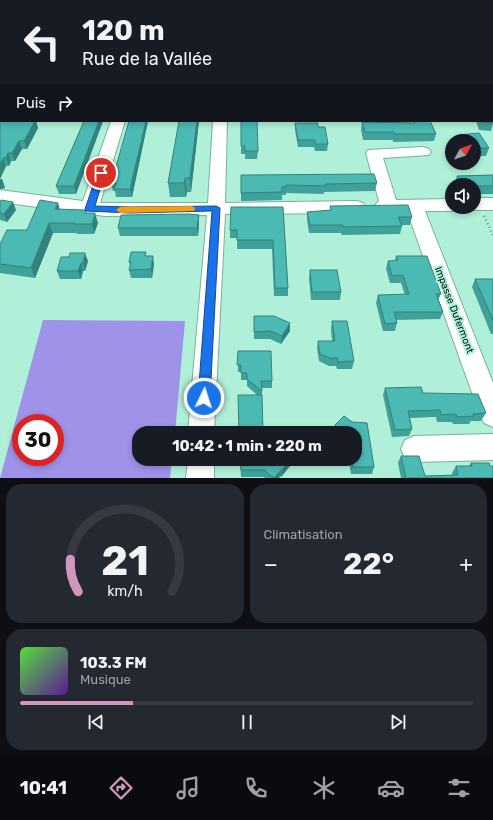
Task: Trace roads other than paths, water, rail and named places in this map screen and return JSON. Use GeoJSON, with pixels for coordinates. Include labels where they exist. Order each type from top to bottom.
{"type":"FeatureCollection","features":[{"type":"Feature","properties":{"kind":"street"},"geometry":{"type":"LineString","coordinates":[[89,209],[118,122]]}},
{"type":"Feature","properties":{"kind":"street"},"geometry":{"type":"LineString","coordinates":[[201,426],[216,208],[220,122]]}},
{"type":"Feature","properties":{"kind":"street"},"geometry":{"type":"LineString","coordinates":[[389,206],[374,153],[423,152]]}},
{"type":"Feature","properties":{"kind":"street"},"geometry":{"type":"LineString","coordinates":[[0,196],[89,209],[130,210],[445,205]]}},
{"type":"Feature","properties":{"kind":"street","name":"Impasse Dufermont"},"geometry":{"type":"LineString","coordinates":[[414,206],[493,415]]}},
{"type":"Feature","properties":{"kind":"street"},"geometry":{"type":"LineString","coordinates":[[414,449],[493,447]]}},
{"type":"Feature","properties":{"kind":"street"},"geometry":{"type":"LineString","coordinates":[[200,478],[201,466]]}}]}
